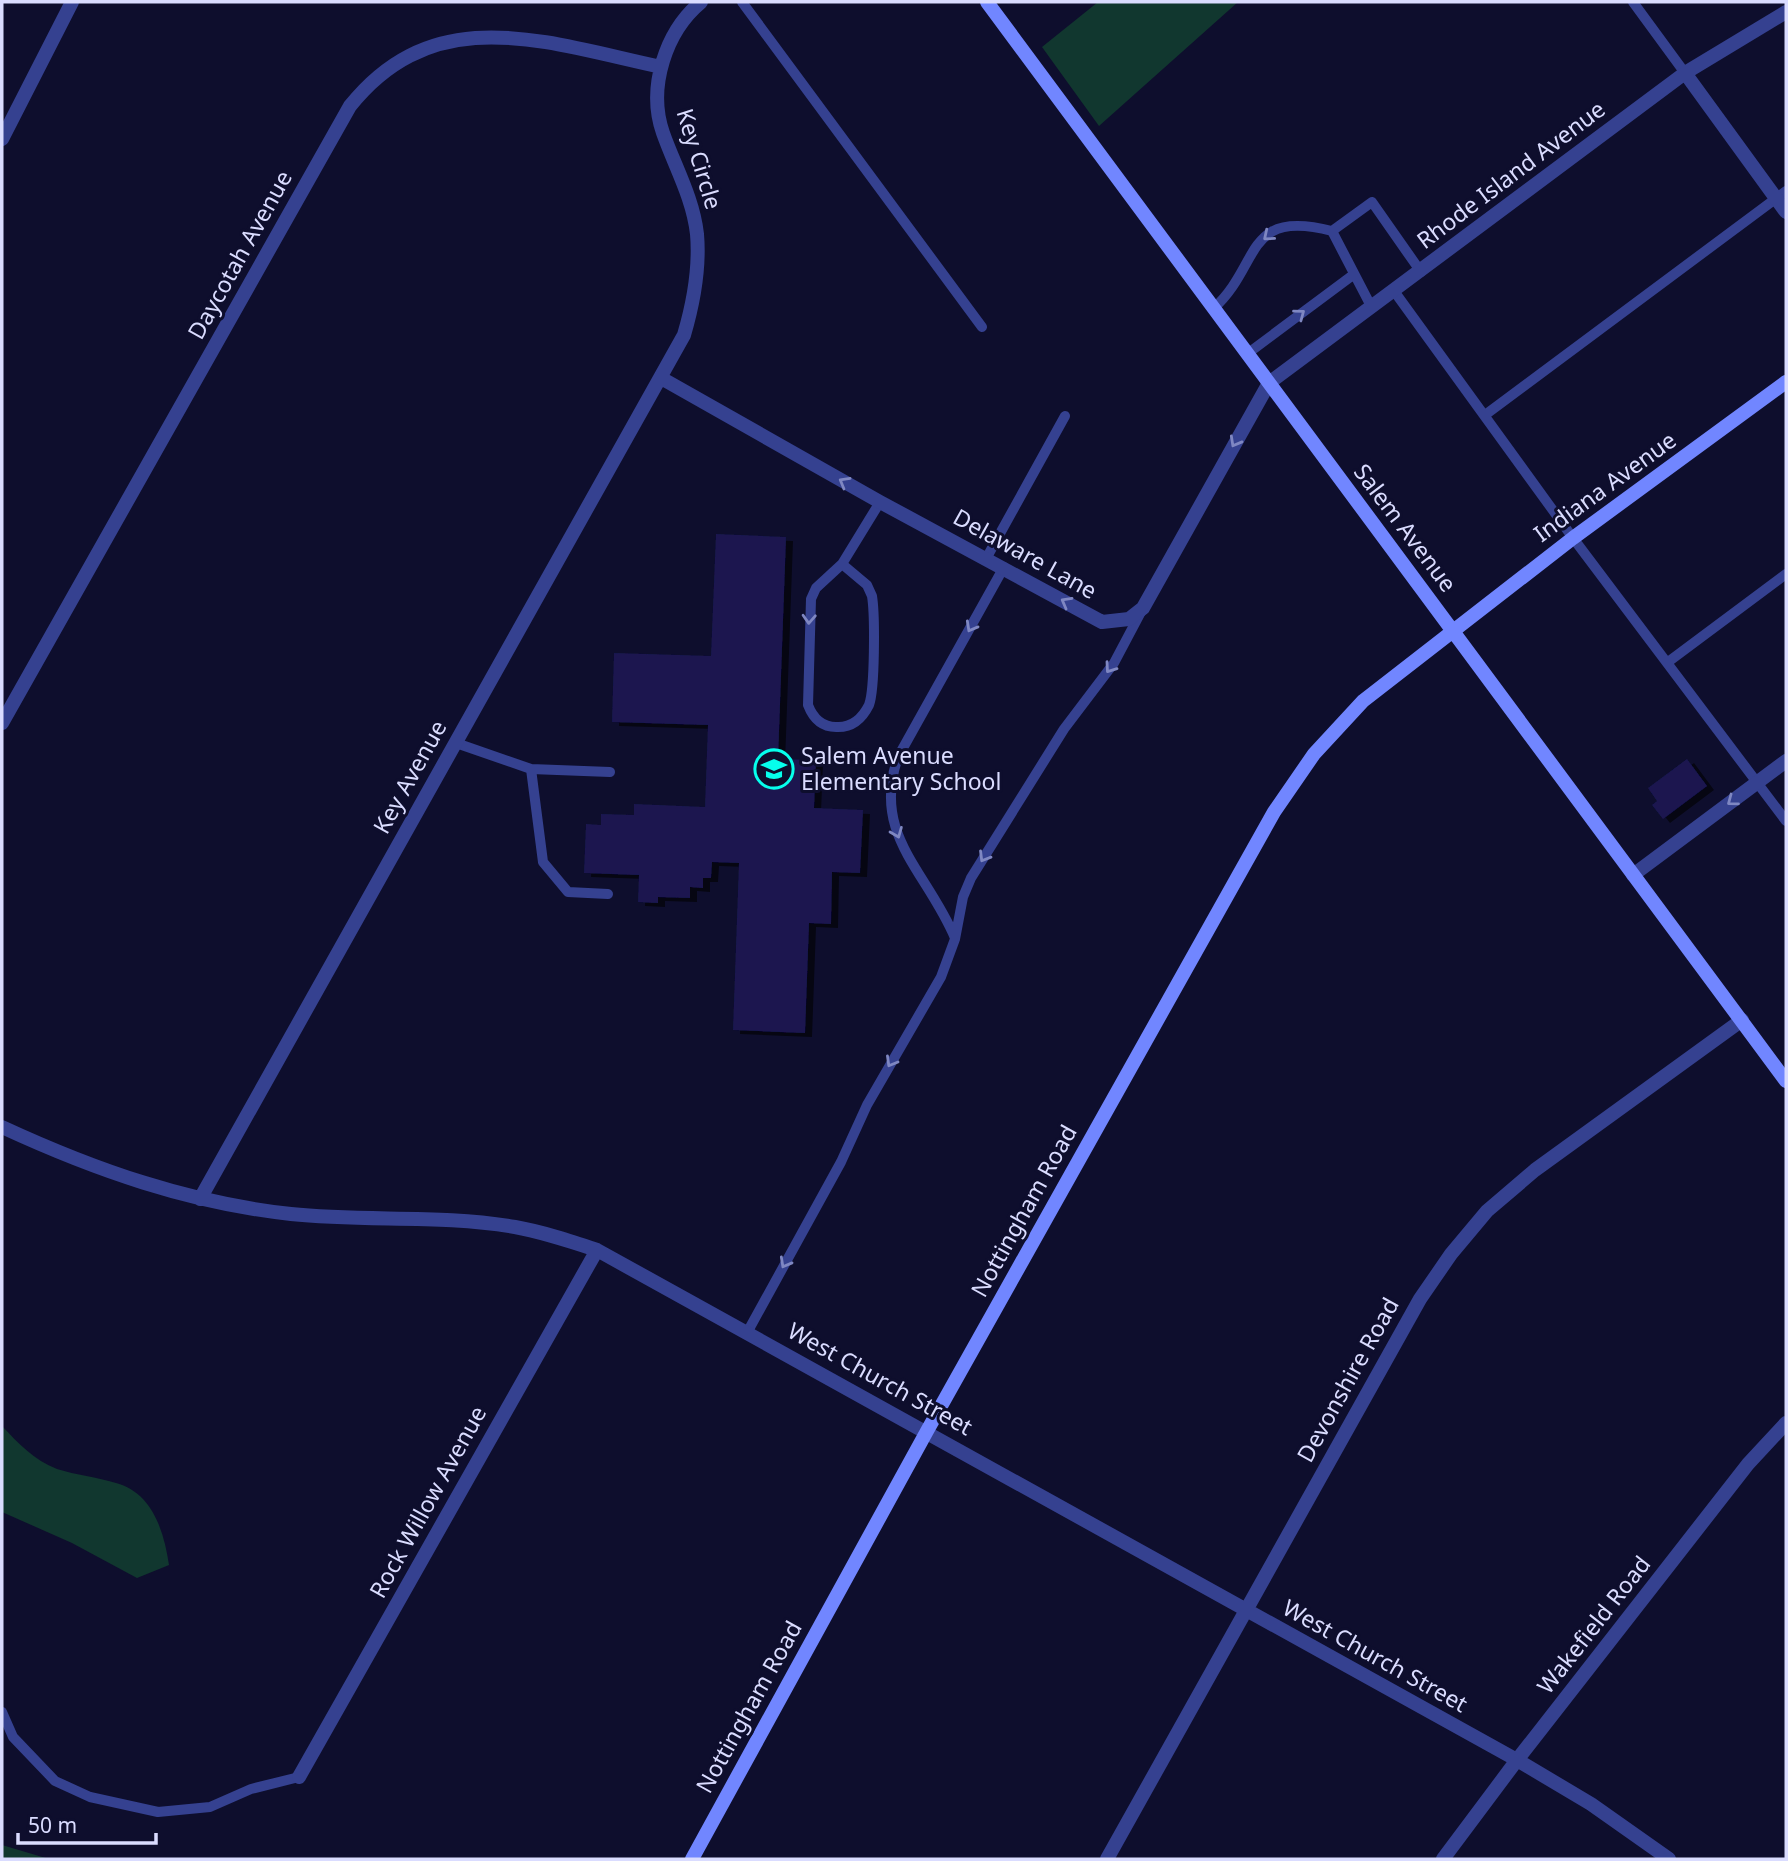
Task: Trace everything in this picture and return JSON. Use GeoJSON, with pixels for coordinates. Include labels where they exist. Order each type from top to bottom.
{"type":"FeatureCollection","features":[{"type":"Feature","properties":{"kind":"main road","name":"Salem Avenue"},"geometry":{"type":"LineString","coordinates":[[987,2],[1786,1081]]}},
{"type":"Feature","properties":{"kind":"main road","name":"Indiana Avenue"},"geometry":{"type":"LineString","coordinates":[[1452,629],[1786,382]]}},
{"type":"Feature","properties":{"kind":"main road","name":"Nottingham Road"},"geometry":{"type":"LineString","coordinates":[[692,1859],[926,1431],[1273,812],[1314,754],[1363,701],[1452,629]]}},
{"type":"Feature","properties":{"kind":"street"},"geometry":{"type":"LineString","coordinates":[[2,139],[72,2]]}},
{"type":"Feature","properties":{"kind":"street","name":"Key Circle"},"geometry":{"type":"LineString","coordinates":[[661,378],[684,335],[698,271],[697,233],[690,199],[662,130],[659,103],[661,67],[670,36],[686,14],[701,2]]}},
{"type":"Feature","properties":{"kind":"street","name":"Rhode Island Avenue"},"geometry":{"type":"LineString","coordinates":[[1269,383],[1685,73],[1786,12]]}},
{"type":"Feature","properties":{"kind":"street","name":"Daycotah Avenue"},"geometry":{"type":"LineString","coordinates":[[2,723],[350,106],[369,80],[395,58],[416,48],[442,37],[473,33],[515,36],[661,67]]}},
{"type":"Feature","properties":{"kind":"street"},"geometry":{"type":"LineString","coordinates":[[1685,73],[1781,195],[1786,212]]}},
{"type":"Feature","properties":{"kind":"street","name":"Delaware Lane"},"geometry":{"type":"LineString","coordinates":[[661,378],[880,502],[987,557],[1102,622],[1129,619],[1143,608]]}},
{"type":"Feature","properties":{"kind":"street","name":"Key Avenue"},"geometry":{"type":"LineString","coordinates":[[200,1199],[661,378]]}},
{"type":"Feature","properties":{"kind":"street"},"geometry":{"type":"LineString","coordinates":[[1143,608],[1269,383]]}},
{"type":"Feature","properties":{"kind":"street"},"geometry":{"type":"LineString","coordinates":[[1633,875],[1786,761]]}},
{"type":"Feature","properties":{"kind":"street","name":"Devonshire Road"},"geometry":{"type":"LineString","coordinates":[[1107,1859],[1420,1299],[1451,1254],[1487,1211],[1535,1170],[1742,1020]]}},
{"type":"Feature","properties":{"kind":"street","name":"West Church Street"},"geometry":{"type":"LineString","coordinates":[[2,1127],[67,1157],[131,1180],[200,1199],[292,1214],[514,1227],[597,1250],[748,1331],[1517,1760],[1591,1804],[1669,1859]]}},
{"type":"Feature","properties":{"kind":"street","name":"Rock Willow Avenue"},"geometry":{"type":"LineString","coordinates":[[299,1777],[597,1250]]}},
{"type":"Feature","properties":{"kind":"street","name":"Wakefield Road"},"geometry":{"type":"LineString","coordinates":[[1443,1859],[1748,1464],[1786,1423]]}},
{"type":"Feature","properties":{"kind":"lane"},"geometry":{"type":"LineString","coordinates":[[742,2],[982,327]]}},
{"type":"Feature","properties":{"kind":"lane"},"geometry":{"type":"LineString","coordinates":[[1633,2],[1685,73]]}},
{"type":"Feature","properties":{"kind":"lane"},"geometry":{"type":"LineString","coordinates":[[1485,415],[1781,195]]}},
{"type":"Feature","properties":{"kind":"lane"},"geometry":{"type":"LineString","coordinates":[[1213,309],[1229,295],[1250,253],[1270,231],[1289,224],[1332,231],[1372,201],[1421,272]]}},
{"type":"Feature","properties":{"kind":"lane"},"geometry":{"type":"LineString","coordinates":[[1332,231],[1372,307]]}},
{"type":"Feature","properties":{"kind":"lane"},"geometry":{"type":"LineString","coordinates":[[1247,354],[1353,275]]}},
{"type":"Feature","properties":{"kind":"lane"},"geometry":{"type":"LineString","coordinates":[[1394,291],[1573,538],[1786,821]]}},
{"type":"Feature","properties":{"kind":"lane"},"geometry":{"type":"LineString","coordinates":[[987,557],[1065,416]]}},
{"type":"Feature","properties":{"kind":"lane"},"geometry":{"type":"LineString","coordinates":[[842,564],[867,585],[872,596],[870,702],[859,721],[848,727],[833,728],[813,717],[808,705],[809,611],[816,588],[842,564],[880,502]]}},
{"type":"Feature","properties":{"kind":"lane"},"geometry":{"type":"LineString","coordinates":[[956,939],[945,913],[894,827],[888,796],[890,778],[898,757],[1004,568]]}},
{"type":"Feature","properties":{"kind":"lane"},"geometry":{"type":"LineString","coordinates":[[1668,662],[1786,574]]}},
{"type":"Feature","properties":{"kind":"lane"},"geometry":{"type":"LineString","coordinates":[[748,1331],[841,1162],[867,1105],[940,977],[956,939],[963,897],[971,878],[1064,729],[1114,663],[1143,608]]}},
{"type":"Feature","properties":{"kind":"lane"},"geometry":{"type":"LineString","coordinates":[[456,743],[531,769],[610,772]]}},
{"type":"Feature","properties":{"kind":"lane"},"geometry":{"type":"LineString","coordinates":[[531,769],[543,862],[568,892],[608,894]]}},
{"type":"Feature","properties":{"kind":"lane"},"geometry":{"type":"LineString","coordinates":[[2,1712],[13,1737],[55,1781],[90,1797],[158,1812],[210,1807],[251,1789],[299,1777]]}},
{"type":"Feature","properties":{"kind":"green space"},"geometry":{"type":"Polygon","coordinates":[[[1098,2],[1238,2],[1099,126],[1042,47],[1098,2]]]}},
{"type":"Feature","properties":{"kind":"green space"},"geometry":{"type":"Polygon","coordinates":[[[2,1426],[41,1461],[57,1469],[116,1483],[139,1495],[160,1527],[169,1565],[137,1578],[72,1543],[2,1512],[2,1426]]]}},
{"type":"Feature","properties":{"kind":"green space"},"geometry":{"type":"Polygon","coordinates":[[[2,1845],[49,1859],[2,1859],[2,1845]]]}},
{"type":"Feature","properties":{"kind":"building"},"geometry":{"type":"Polygon","coordinates":[[[716,534],[786,537],[778,759],[816,760],[814,808],[863,810],[860,873],[832,872],[831,924],[809,923],[805,1033],[733,1030],[739,863],[712,862],[711,878],[703,878],[703,888],[690,887],[690,898],[658,897],[658,903],[638,902],[639,875],[584,873],[586,824],[601,825],[601,814],[634,815],[634,804],[705,807],[708,725],[612,722],[614,653],[711,656],[716,534]]]}},
{"type":"Feature","properties":{"kind":"building"},"geometry":{"type":"Polygon","coordinates":[[[1687,759],[1707,786],[1663,819],[1652,805],[1657,801],[1648,788],[1687,759]]]}},
{"type":"Feature","properties":{"kind":"place","name":"Salem Avenue Elementary School"},"geometry":{"type":"Point","coordinates":[774,769]}}]}
